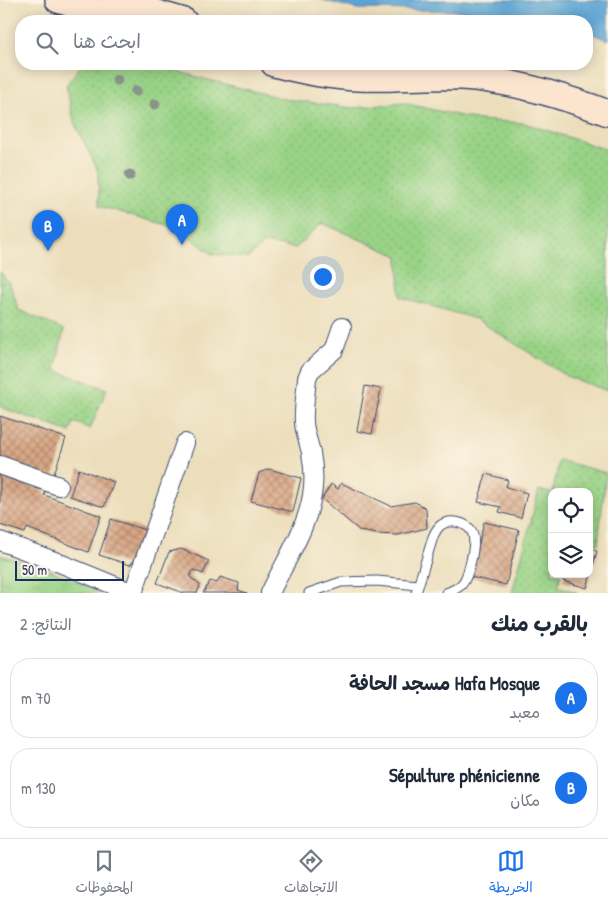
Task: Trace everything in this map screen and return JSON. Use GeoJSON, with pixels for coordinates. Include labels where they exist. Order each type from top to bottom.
{"type":"FeatureCollection","features":[{"type":"Feature","properties":{"kind":"main road"},"geometry":{"type":"LineString","coordinates":[[58,0],[108,15]]}},
{"type":"Feature","properties":{"kind":"main road"},"geometry":{"type":"LineString","coordinates":[[113,0],[164,15]]}},
{"type":"Feature","properties":{"kind":"main road"},"geometry":{"type":"LineString","coordinates":[[297,70],[312,74],[356,78],[440,76],[500,82],[528,87],[608,113]]}},
{"type":"Feature","properties":{"kind":"main road"},"geometry":{"type":"LineString","coordinates":[[523,70],[568,82],[608,96]]}},
{"type":"Feature","properties":{"kind":"street"},"geometry":{"type":"LineString","coordinates":[[270,593],[304,523],[313,487],[311,452],[304,422],[307,378],[310,372],[334,350],[342,327]]}},
{"type":"Feature","properties":{"kind":"street"},"geometry":{"type":"LineString","coordinates":[[0,541],[133,593],[185,443]]}},
{"type":"Feature","properties":{"kind":"street"},"geometry":{"type":"LineString","coordinates":[[0,464],[59,486]]}},
{"type":"Feature","properties":{"kind":"lane"},"geometry":{"type":"LineString","coordinates":[[309,593],[341,582],[377,581],[417,589],[432,537],[436,529],[449,522],[465,525],[473,534],[474,542],[468,573],[462,584],[446,593]]}},
{"type":"Feature","properties":{"kind":"green space"},"geometry":{"type":"Polygon","coordinates":[[[77,70],[174,70],[285,99],[352,108],[403,103],[479,120],[524,123],[608,150],[608,391],[566,376],[476,319],[400,297],[398,256],[322,223],[296,248],[264,243],[248,258],[212,254],[177,228],[99,206],[98,171],[74,122],[66,85],[77,70]]]}},
{"type":"Feature","properties":{"kind":"green space"},"geometry":{"type":"Polygon","coordinates":[[[0,272],[10,284],[19,310],[64,330],[55,370],[107,389],[90,429],[74,422],[70,432],[0,407],[0,272]]]}},
{"type":"Feature","properties":{"kind":"green space"},"geometry":{"type":"Polygon","coordinates":[[[559,460],[606,473],[598,544],[593,543],[593,488],[554,488],[559,460]]]}},
{"type":"Feature","properties":{"kind":"green space"},"geometry":{"type":"Polygon","coordinates":[[[539,490],[548,492],[548,578],[560,578],[558,586],[579,593],[512,593],[539,490]]]}},
{"type":"Feature","properties":{"kind":"green space"},"geometry":{"type":"Polygon","coordinates":[[[0,555],[50,570],[102,593],[0,593],[0,555]]]}},
{"type":"Feature","properties":{"kind":"water"},"geometry":{"type":"Polygon","coordinates":[[[322,0],[608,0],[608,40],[593,34],[593,15],[502,15],[466,11],[357,9],[322,0]]]}},
{"type":"Feature","properties":{"kind":"building"},"geometry":{"type":"Polygon","coordinates":[[[365,386],[381,389],[372,434],[357,431],[365,386]]]}},
{"type":"Feature","properties":{"kind":"building"},"geometry":{"type":"Polygon","coordinates":[[[0,416],[66,438],[53,477],[0,460],[0,416]]]}},
{"type":"Feature","properties":{"kind":"building"},"geometry":{"type":"Polygon","coordinates":[[[79,469],[114,482],[104,507],[70,496],[79,469]]]}},
{"type":"Feature","properties":{"kind":"building"},"geometry":{"type":"Polygon","coordinates":[[[269,469],[301,478],[293,512],[251,501],[259,473],[269,469]]]}},
{"type":"Feature","properties":{"kind":"building"},"geometry":{"type":"Polygon","coordinates":[[[486,474],[508,480],[506,487],[527,493],[521,518],[499,512],[501,507],[478,502],[486,474]]]}},
{"type":"Feature","properties":{"kind":"building"},"geometry":{"type":"Polygon","coordinates":[[[0,475],[45,491],[44,495],[101,516],[88,552],[27,528],[25,533],[0,525],[0,475]]]}},
{"type":"Feature","properties":{"kind":"building"},"geometry":{"type":"Polygon","coordinates":[[[341,483],[391,506],[415,502],[426,508],[427,528],[398,535],[360,531],[322,499],[331,484],[338,489],[341,483]]]}},
{"type":"Feature","properties":{"kind":"building"},"geometry":{"type":"Polygon","coordinates":[[[111,519],[145,530],[135,559],[130,565],[99,555],[111,519]]]}},
{"type":"Feature","properties":{"kind":"building"},"geometry":{"type":"Polygon","coordinates":[[[484,522],[519,530],[506,585],[471,577],[484,522]]]}},
{"type":"Feature","properties":{"kind":"building"},"geometry":{"type":"Polygon","coordinates":[[[181,549],[209,561],[203,574],[193,570],[190,577],[200,585],[197,593],[184,593],[157,583],[169,552],[181,549]]]}},
{"type":"Feature","properties":{"kind":"building"},"geometry":{"type":"Polygon","coordinates":[[[593,550],[597,551],[593,566],[593,550]]]}},
{"type":"Feature","properties":{"kind":"building"},"geometry":{"type":"Polygon","coordinates":[[[220,577],[239,583],[238,590],[247,593],[203,593],[210,581],[217,583],[220,577]]]}},
{"type":"Feature","properties":{"kind":"building"},"geometry":{"type":"Polygon","coordinates":[[[564,578],[590,578],[587,588],[563,581],[564,578]]]}},
{"type":"Feature","properties":{"kind":"place","name":"Hafa Mosque مسجد الحافة"},"geometry":{"type":"Point","coordinates":[182,245]}},
{"type":"Feature","properties":{"kind":"place","name":"Sépulture phénicienne"},"geometry":{"type":"Point","coordinates":[48,251]}}]}
